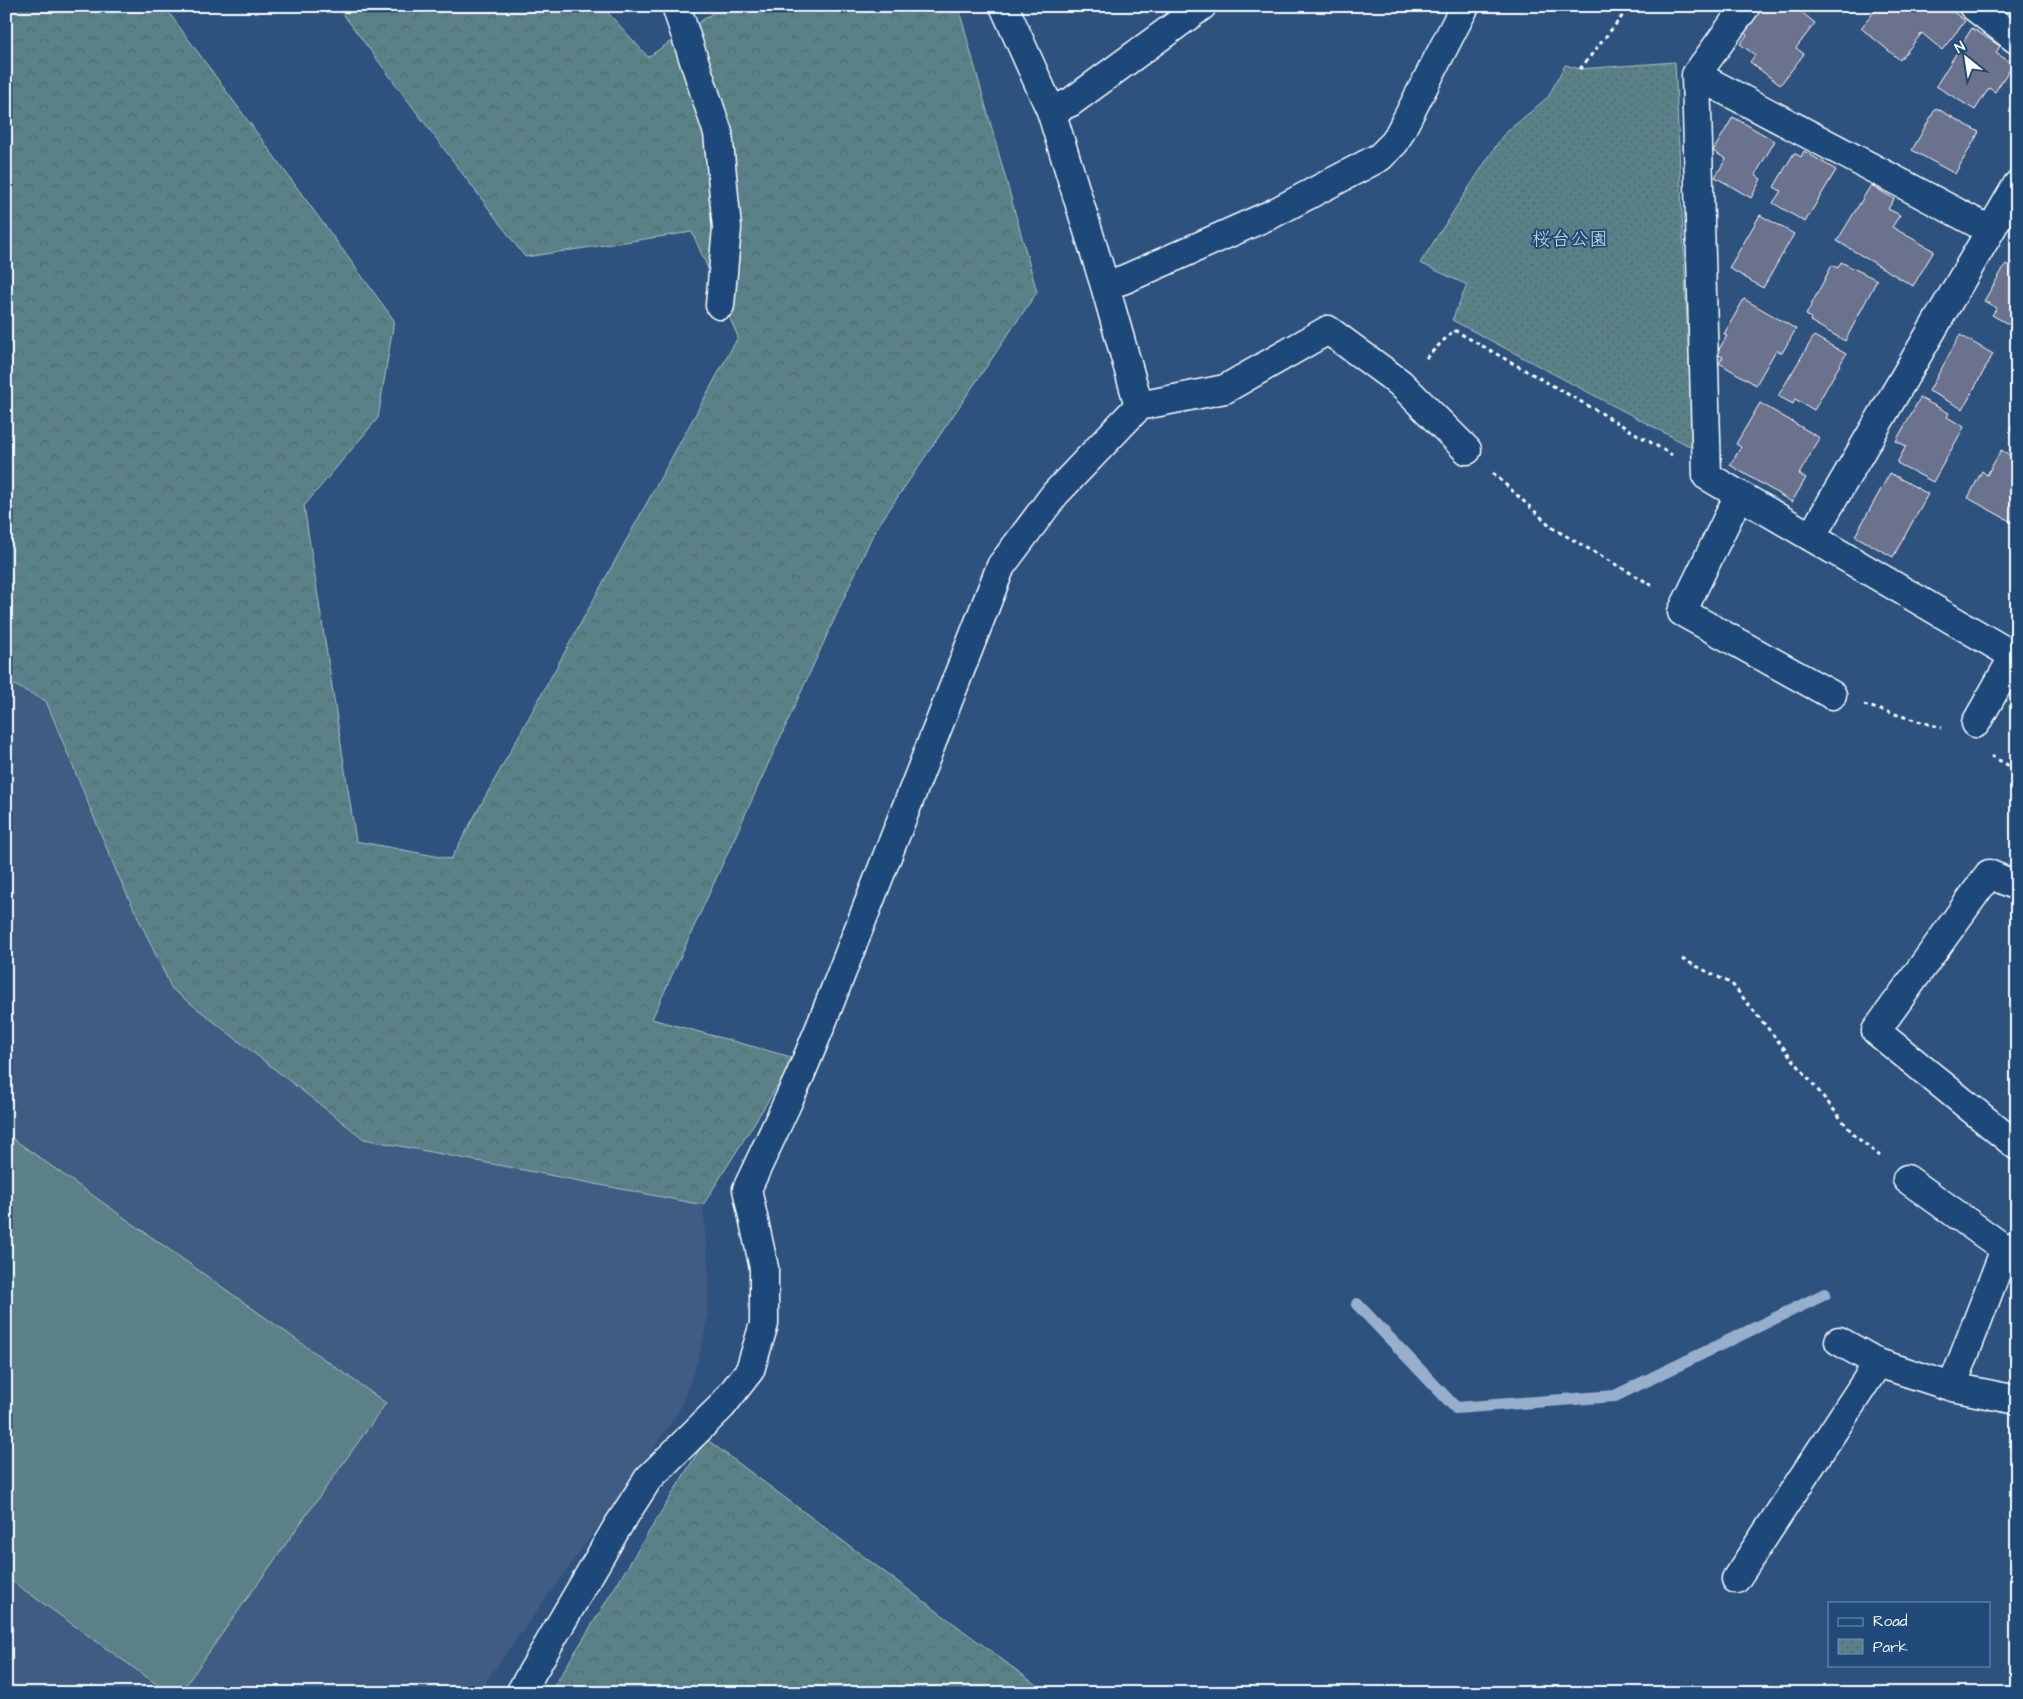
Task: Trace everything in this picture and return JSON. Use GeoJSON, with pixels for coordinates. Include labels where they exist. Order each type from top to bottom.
{"type":"FeatureCollection","features":[{"type":"Feature","properties":{"kind":"street"},"geometry":{"type":"LineString","coordinates":[[676,6],[718,133],[727,228],[720,305]]}},
{"type":"Feature","properties":{"kind":"street"},"geometry":{"type":"LineString","coordinates":[[1004,6],[1051,111],[1105,286],[1139,406]]}},
{"type":"Feature","properties":{"kind":"street"},"geometry":{"type":"LineString","coordinates":[[1051,111],[1071,102],[1202,6]]}},
{"type":"Feature","properties":{"kind":"street"},"geometry":{"type":"LineString","coordinates":[[1105,286],[1126,280],[1272,214],[1380,157],[1395,142],[1465,6]]}},
{"type":"Feature","properties":{"kind":"street"},"geometry":{"type":"LineString","coordinates":[[1746,6],[1696,75],[1707,476],[2016,655],[1976,723]]}},
{"type":"Feature","properties":{"kind":"street"},"geometry":{"type":"LineString","coordinates":[[1973,6],[2017,40]]}},
{"type":"Feature","properties":{"kind":"street"},"geometry":{"type":"LineString","coordinates":[[1696,75],[1990,230]]}},
{"type":"Feature","properties":{"kind":"street"},"geometry":{"type":"LineString","coordinates":[[1811,537],[2017,185]]}},
{"type":"Feature","properties":{"kind":"street"},"geometry":{"type":"LineString","coordinates":[[520,1693],[616,1529],[648,1479],[722,1406],[750,1370],[764,1324],[764,1268],[747,1189],[799,1078],[821,1025],[1001,566],[1055,494],[1139,406],[1225,389],[1328,330],[1400,383],[1467,450]]}},
{"type":"Feature","properties":{"kind":"street"},"geometry":{"type":"LineString","coordinates":[[1739,495],[1682,612],[1832,695]]}},
{"type":"Feature","properties":{"kind":"street"},"geometry":{"type":"LineString","coordinates":[[2017,886],[1989,874],[1876,1031],[2017,1146]]}},
{"type":"Feature","properties":{"kind":"street"},"geometry":{"type":"LineString","coordinates":[[1908,1179],[2011,1247],[1952,1388]]}},
{"type":"Feature","properties":{"kind":"street"},"geometry":{"type":"LineString","coordinates":[[1839,1342],[1878,1363],[1952,1388],[2017,1400]]}},
{"type":"Feature","properties":{"kind":"street"},"geometry":{"type":"LineString","coordinates":[[1736,1579],[1878,1363]]}},
{"type":"Feature","properties":{"kind":"path"},"geometry":{"type":"LineString","coordinates":[[1580,69],[1632,6]]}},
{"type":"Feature","properties":{"kind":"path"},"geometry":{"type":"LineString","coordinates":[[1400,383],[1454,330],[1601,413],[1707,476]]}},
{"type":"Feature","properties":{"kind":"path"},"geometry":{"type":"LineString","coordinates":[[1467,450],[1554,529],[1685,605]]}},
{"type":"Feature","properties":{"kind":"path"},"geometry":{"type":"LineString","coordinates":[[1832,695],[1939,726],[1948,731]]}},
{"type":"Feature","properties":{"kind":"path"},"geometry":{"type":"LineString","coordinates":[[1991,756],[2017,770]]}},
{"type":"Feature","properties":{"kind":"path"},"geometry":{"type":"LineString","coordinates":[[1682,959],[1732,984],[1855,1136],[1908,1179]]}},
{"type":"Feature","properties":{"kind":"shaded area"},"geometry":{"type":"Polygon","coordinates":[[[6,681],[46,701],[117,873],[172,989],[364,1139],[703,1205],[709,1276],[707,1321],[698,1361],[679,1411],[639,1470],[487,1680],[481,1693],[6,1693],[6,681]]]}},
{"type":"Feature","properties":{"kind":"green space"},"geometry":{"type":"Polygon","coordinates":[[[6,6],[164,6],[394,320],[378,418],[304,506],[356,841],[451,859],[738,337],[692,232],[525,257],[337,6],[602,6],[648,57],[723,6],[958,6],[1037,292],[874,532],[652,1019],[795,1058],[703,1205],[364,1139],[172,989],[117,873],[46,701],[6,681],[6,6]]]}},
{"type":"Feature","properties":{"kind":"green space","name":"桜台公園"},"geometry":{"type":"Polygon","coordinates":[[[1675,62],[1693,448],[1452,320],[1467,285],[1420,263],[1503,135],[1548,97],[1565,65],[1580,69],[1675,62]]]}},
{"type":"Feature","properties":{"kind":"green space"},"geometry":{"type":"Polygon","coordinates":[[[6,1134],[386,1403],[180,1693],[169,1693],[6,1577],[6,1134]]]}},
{"type":"Feature","properties":{"kind":"green space"},"geometry":{"type":"Polygon","coordinates":[[[706,1439],[1047,1693],[550,1693],[706,1439]]]}},
{"type":"Feature","properties":{"kind":"building"},"geometry":{"type":"Polygon","coordinates":[[[1759,6],[1794,6],[1815,23],[1796,48],[1804,54],[1780,85],[1750,62],[1755,55],[1740,44],[1747,35],[1741,30],[1759,6]]]}},
{"type":"Feature","properties":{"kind":"building"},"geometry":{"type":"Polygon","coordinates":[[[1879,6],[1940,8],[1946,6],[1965,21],[1942,50],[1922,33],[1900,60],[1861,28],[1879,6]]]}},
{"type":"Feature","properties":{"kind":"building"},"geometry":{"type":"Polygon","coordinates":[[[1972,28],[2000,46],[1996,53],[2013,64],[1995,92],[1989,88],[1975,110],[1936,86],[1972,28]]]}},
{"type":"Feature","properties":{"kind":"building"},"geometry":{"type":"Polygon","coordinates":[[[1936,108],[1979,132],[1955,174],[1912,150],[1936,108]]]}},
{"type":"Feature","properties":{"kind":"building"},"geometry":{"type":"Polygon","coordinates":[[[1733,117],[1775,141],[1755,175],[1761,179],[1751,198],[1715,177],[1726,159],[1713,151],[1733,117]]]}},
{"type":"Feature","properties":{"kind":"building"},"geometry":{"type":"Polygon","coordinates":[[[1804,151],[1836,170],[1805,222],[1773,203],[1781,191],[1774,187],[1794,153],[1801,157],[1804,151]]]}},
{"type":"Feature","properties":{"kind":"building"},"geometry":{"type":"Polygon","coordinates":[[[1871,185],[1894,199],[1888,209],[1900,215],[1892,227],[1934,251],[1913,286],[1837,241],[1871,185]]]}},
{"type":"Feature","properties":{"kind":"building"},"geometry":{"type":"Polygon","coordinates":[[[1760,215],[1794,234],[1763,288],[1729,268],[1760,215]]]}},
{"type":"Feature","properties":{"kind":"building"},"geometry":{"type":"Polygon","coordinates":[[[2014,261],[2017,263],[2017,329],[1992,315],[1997,308],[1984,301],[2006,264],[2010,266],[2014,261]]]}},
{"type":"Feature","properties":{"kind":"building"},"geometry":{"type":"Polygon","coordinates":[[[1841,262],[1877,280],[1845,341],[1810,321],[1811,318],[1806,315],[1832,265],[1838,268],[1841,262]]]}},
{"type":"Feature","properties":{"kind":"building"},"geometry":{"type":"Polygon","coordinates":[[[1744,299],[1796,329],[1782,353],[1776,350],[1756,385],[1719,363],[1723,357],[1716,354],[1727,336],[1724,334],[1744,299]]]}},
{"type":"Feature","properties":{"kind":"building"},"geometry":{"type":"Polygon","coordinates":[[[1960,335],[1993,354],[1963,409],[1929,391],[1960,335]]]}},
{"type":"Feature","properties":{"kind":"building"},"geometry":{"type":"Polygon","coordinates":[[[1814,336],[1846,354],[1814,410],[1795,399],[1793,404],[1778,396],[1814,336]]]}},
{"type":"Feature","properties":{"kind":"building"},"geometry":{"type":"Polygon","coordinates":[[[1920,398],[1949,413],[1947,417],[1964,427],[1933,482],[1897,463],[1906,446],[1896,441],[1920,398]]]}},
{"type":"Feature","properties":{"kind":"building"},"geometry":{"type":"Polygon","coordinates":[[[1760,403],[1820,438],[1799,474],[1806,478],[1792,502],[1730,465],[1741,447],[1736,444],[1760,403]]]}},
{"type":"Feature","properties":{"kind":"building"},"geometry":{"type":"Polygon","coordinates":[[[2017,417],[2017,433],[2010,429],[2017,417]]]}},
{"type":"Feature","properties":{"kind":"building"},"geometry":{"type":"Polygon","coordinates":[[[2001,450],[2017,459],[2017,525],[1968,498],[1982,471],[1987,475],[2001,450]]]}},
{"type":"Feature","properties":{"kind":"building"},"geometry":{"type":"Polygon","coordinates":[[[1890,473],[1928,494],[1893,557],[1855,536],[1890,473]]]}},
{"type":"Feature","properties":{"kind":"waterway"},"geometry":{"type":"LineString","coordinates":[[1357,1304],[1456,1408],[1615,1396],[1825,1294]]}}]}
